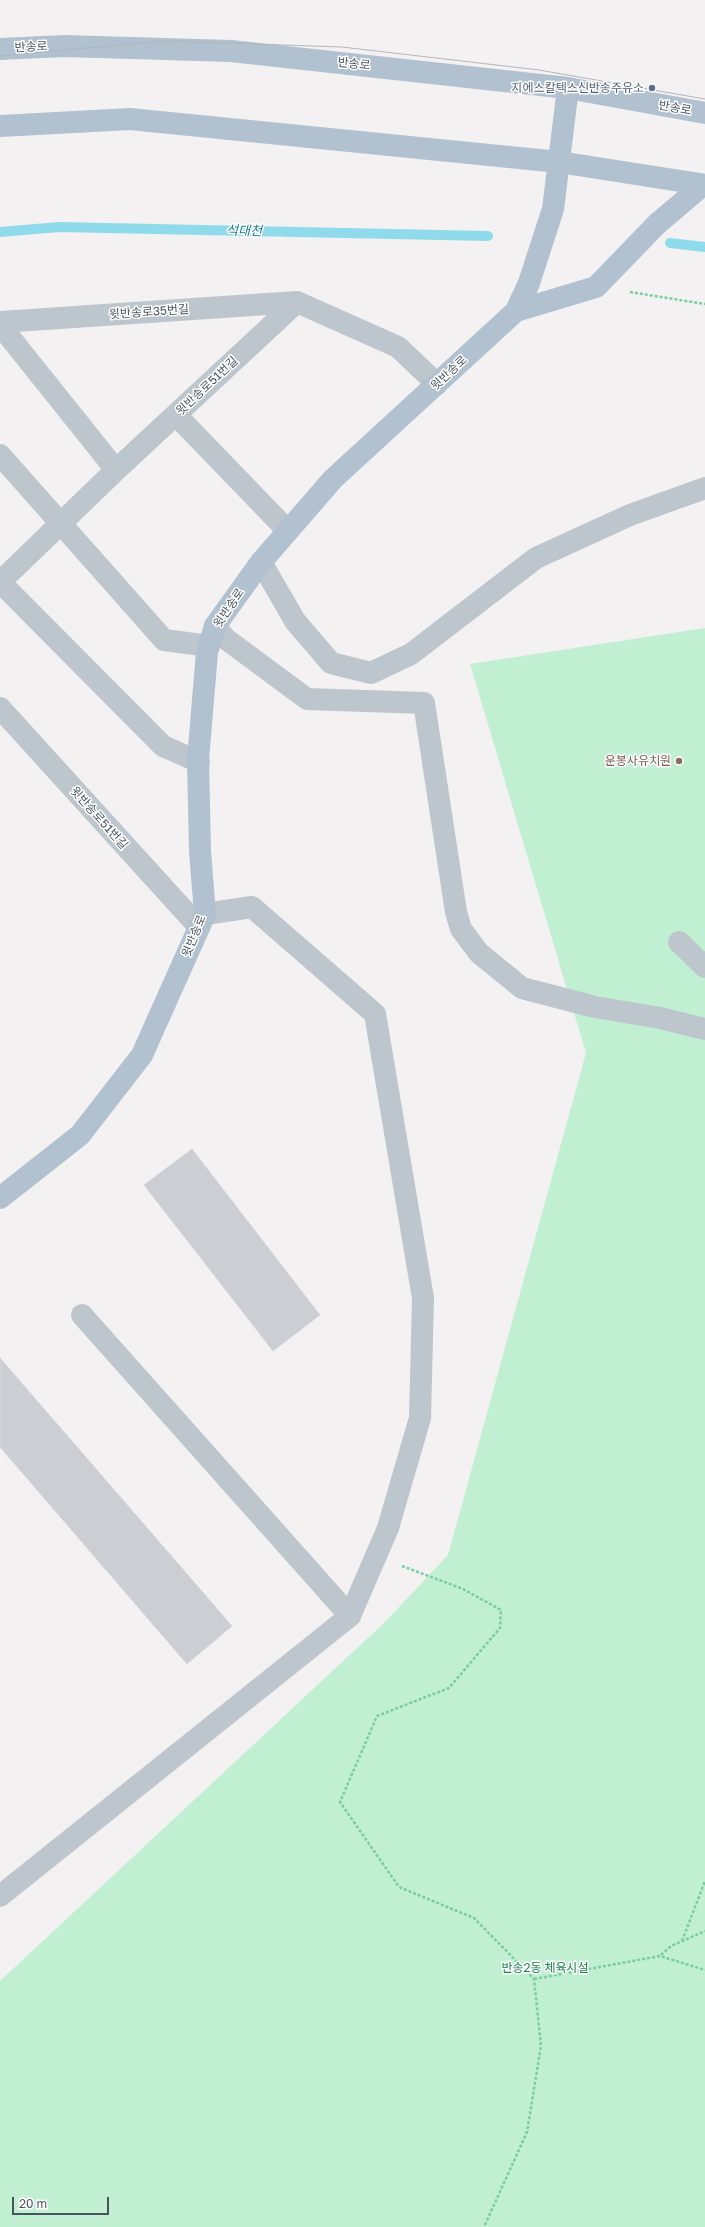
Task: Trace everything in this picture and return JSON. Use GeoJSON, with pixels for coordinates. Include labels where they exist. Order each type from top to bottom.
{"type":"FeatureCollection","features":[{"type":"Feature","properties":{"kind":"main road","name":"반송로"},"geometry":{"type":"LineString","coordinates":[[0,49],[65,46],[231,50],[568,88],[705,114]]}},
{"type":"Feature","properties":{"kind":"main road","name":"윗반송로"},"geometry":{"type":"LineString","coordinates":[[0,1198],[80,1135],[142,1055],[202,921],[199,762],[212,636],[261,562],[333,479],[516,311],[529,283],[553,209],[568,88]]}},
{"type":"Feature","properties":{"kind":"main road"},"geometry":{"type":"LineString","coordinates":[[0,126],[130,119],[559,162],[704,185]]}},
{"type":"Feature","properties":{"kind":"main road"},"geometry":{"type":"LineString","coordinates":[[516,311],[596,287],[657,224],[704,185]]}},
{"type":"Feature","properties":{"kind":"street","name":"윗반송로35번길"},"geometry":{"type":"LineString","coordinates":[[0,322],[297,302]]}},
{"type":"Feature","properties":{"kind":"street"},"geometry":{"type":"LineString","coordinates":[[297,302],[398,347],[437,384]]}},
{"type":"Feature","properties":{"kind":"street","name":"윗반송로51번길"},"geometry":{"type":"LineString","coordinates":[[199,762],[163,746],[0,582],[62,524],[116,470],[297,302]]}},
{"type":"Feature","properties":{"kind":"street"},"geometry":{"type":"LineString","coordinates":[[0,326],[116,470]]}},
{"type":"Feature","properties":{"kind":"street"},"geometry":{"type":"LineString","coordinates":[[176,415],[288,531]]}},
{"type":"Feature","properties":{"kind":"street"},"geometry":{"type":"LineString","coordinates":[[0,455],[164,640],[212,636],[226,639],[307,699],[424,703],[456,912],[462,930],[479,953],[522,988],[595,1007],[660,1018],[705,1029]]}},
{"type":"Feature","properties":{"kind":"street"},"geometry":{"type":"LineString","coordinates":[[261,562],[295,621],[331,663],[371,673],[411,654],[536,558],[630,515],[705,488]]}},
{"type":"Feature","properties":{"kind":"street","name":"윗반송로51번길"},"geometry":{"type":"LineString","coordinates":[[0,708],[202,921]]}},
{"type":"Feature","properties":{"kind":"street"},"geometry":{"type":"LineString","coordinates":[[0,1896],[350,1616],[388,1528],[420,1418],[423,1298],[375,1014],[252,907],[202,921]]}},
{"type":"Feature","properties":{"kind":"street"},"geometry":{"type":"LineString","coordinates":[[679,942],[705,967]]}},
{"type":"Feature","properties":{"kind":"street"},"geometry":{"type":"LineString","coordinates":[[82,1315],[350,1616]]}},
{"type":"Feature","properties":{"kind":"path"},"geometry":{"type":"LineString","coordinates":[[596,287],[705,304]]}},
{"type":"Feature","properties":{"kind":"path"},"geometry":{"type":"LineString","coordinates":[[388,1528],[390,1562],[463,1589],[501,1610],[500,1628],[450,1688],[377,1716],[340,1802],[399,1887],[474,1918],[534,1979],[541,2046],[527,2132],[484,2227]]}},
{"type":"Feature","properties":{"kind":"path"},"geometry":{"type":"LineString","coordinates":[[682,1941],[705,1881]]}},
{"type":"Feature","properties":{"kind":"path"},"geometry":{"type":"LineString","coordinates":[[660,1956],[671,1946],[705,1931]]}},
{"type":"Feature","properties":{"kind":"path"},"geometry":{"type":"LineString","coordinates":[[534,1979],[660,1956],[705,1970]]}},
{"type":"Feature","properties":{"kind":"green space","name":"반송2동 체육시설"},"geometry":{"type":"Polygon","coordinates":[[[705,628],[705,2227],[0,2227],[0,1981],[385,1622],[448,1555],[586,1053],[470,664],[705,628]]]}},
{"type":"Feature","properties":{"kind":"building"},"geometry":{"type":"Polygon","coordinates":[[[192,1149],[320,1315],[273,1351],[144,1185],[192,1149]]]}},
{"type":"Feature","properties":{"kind":"building"},"geometry":{"type":"Polygon","coordinates":[[[0,1358],[232,1626],[187,1664],[0,1447],[0,1358]]]}},
{"type":"Feature","properties":{"kind":"waterway","name":"석대천"},"geometry":{"type":"LineString","coordinates":[[0,232],[59,227],[488,236]]}},
{"type":"Feature","properties":{"kind":"waterway","name":"석대천"},"geometry":{"type":"LineString","coordinates":[[670,243],[705,247]]}},
{"type":"Feature","properties":{"kind":"tram line"},"geometry":{"type":"LineString","coordinates":[[0,56],[164,41],[342,47],[539,70],[705,99]]}},
{"type":"Feature","properties":{"kind":"place","name":"지에스칼텍스신반송주유소"},"geometry":{"type":"Point","coordinates":[652,88]}},
{"type":"Feature","properties":{"kind":"place","name":"운봉사유치원"},"geometry":{"type":"Point","coordinates":[679,761]}}]}
